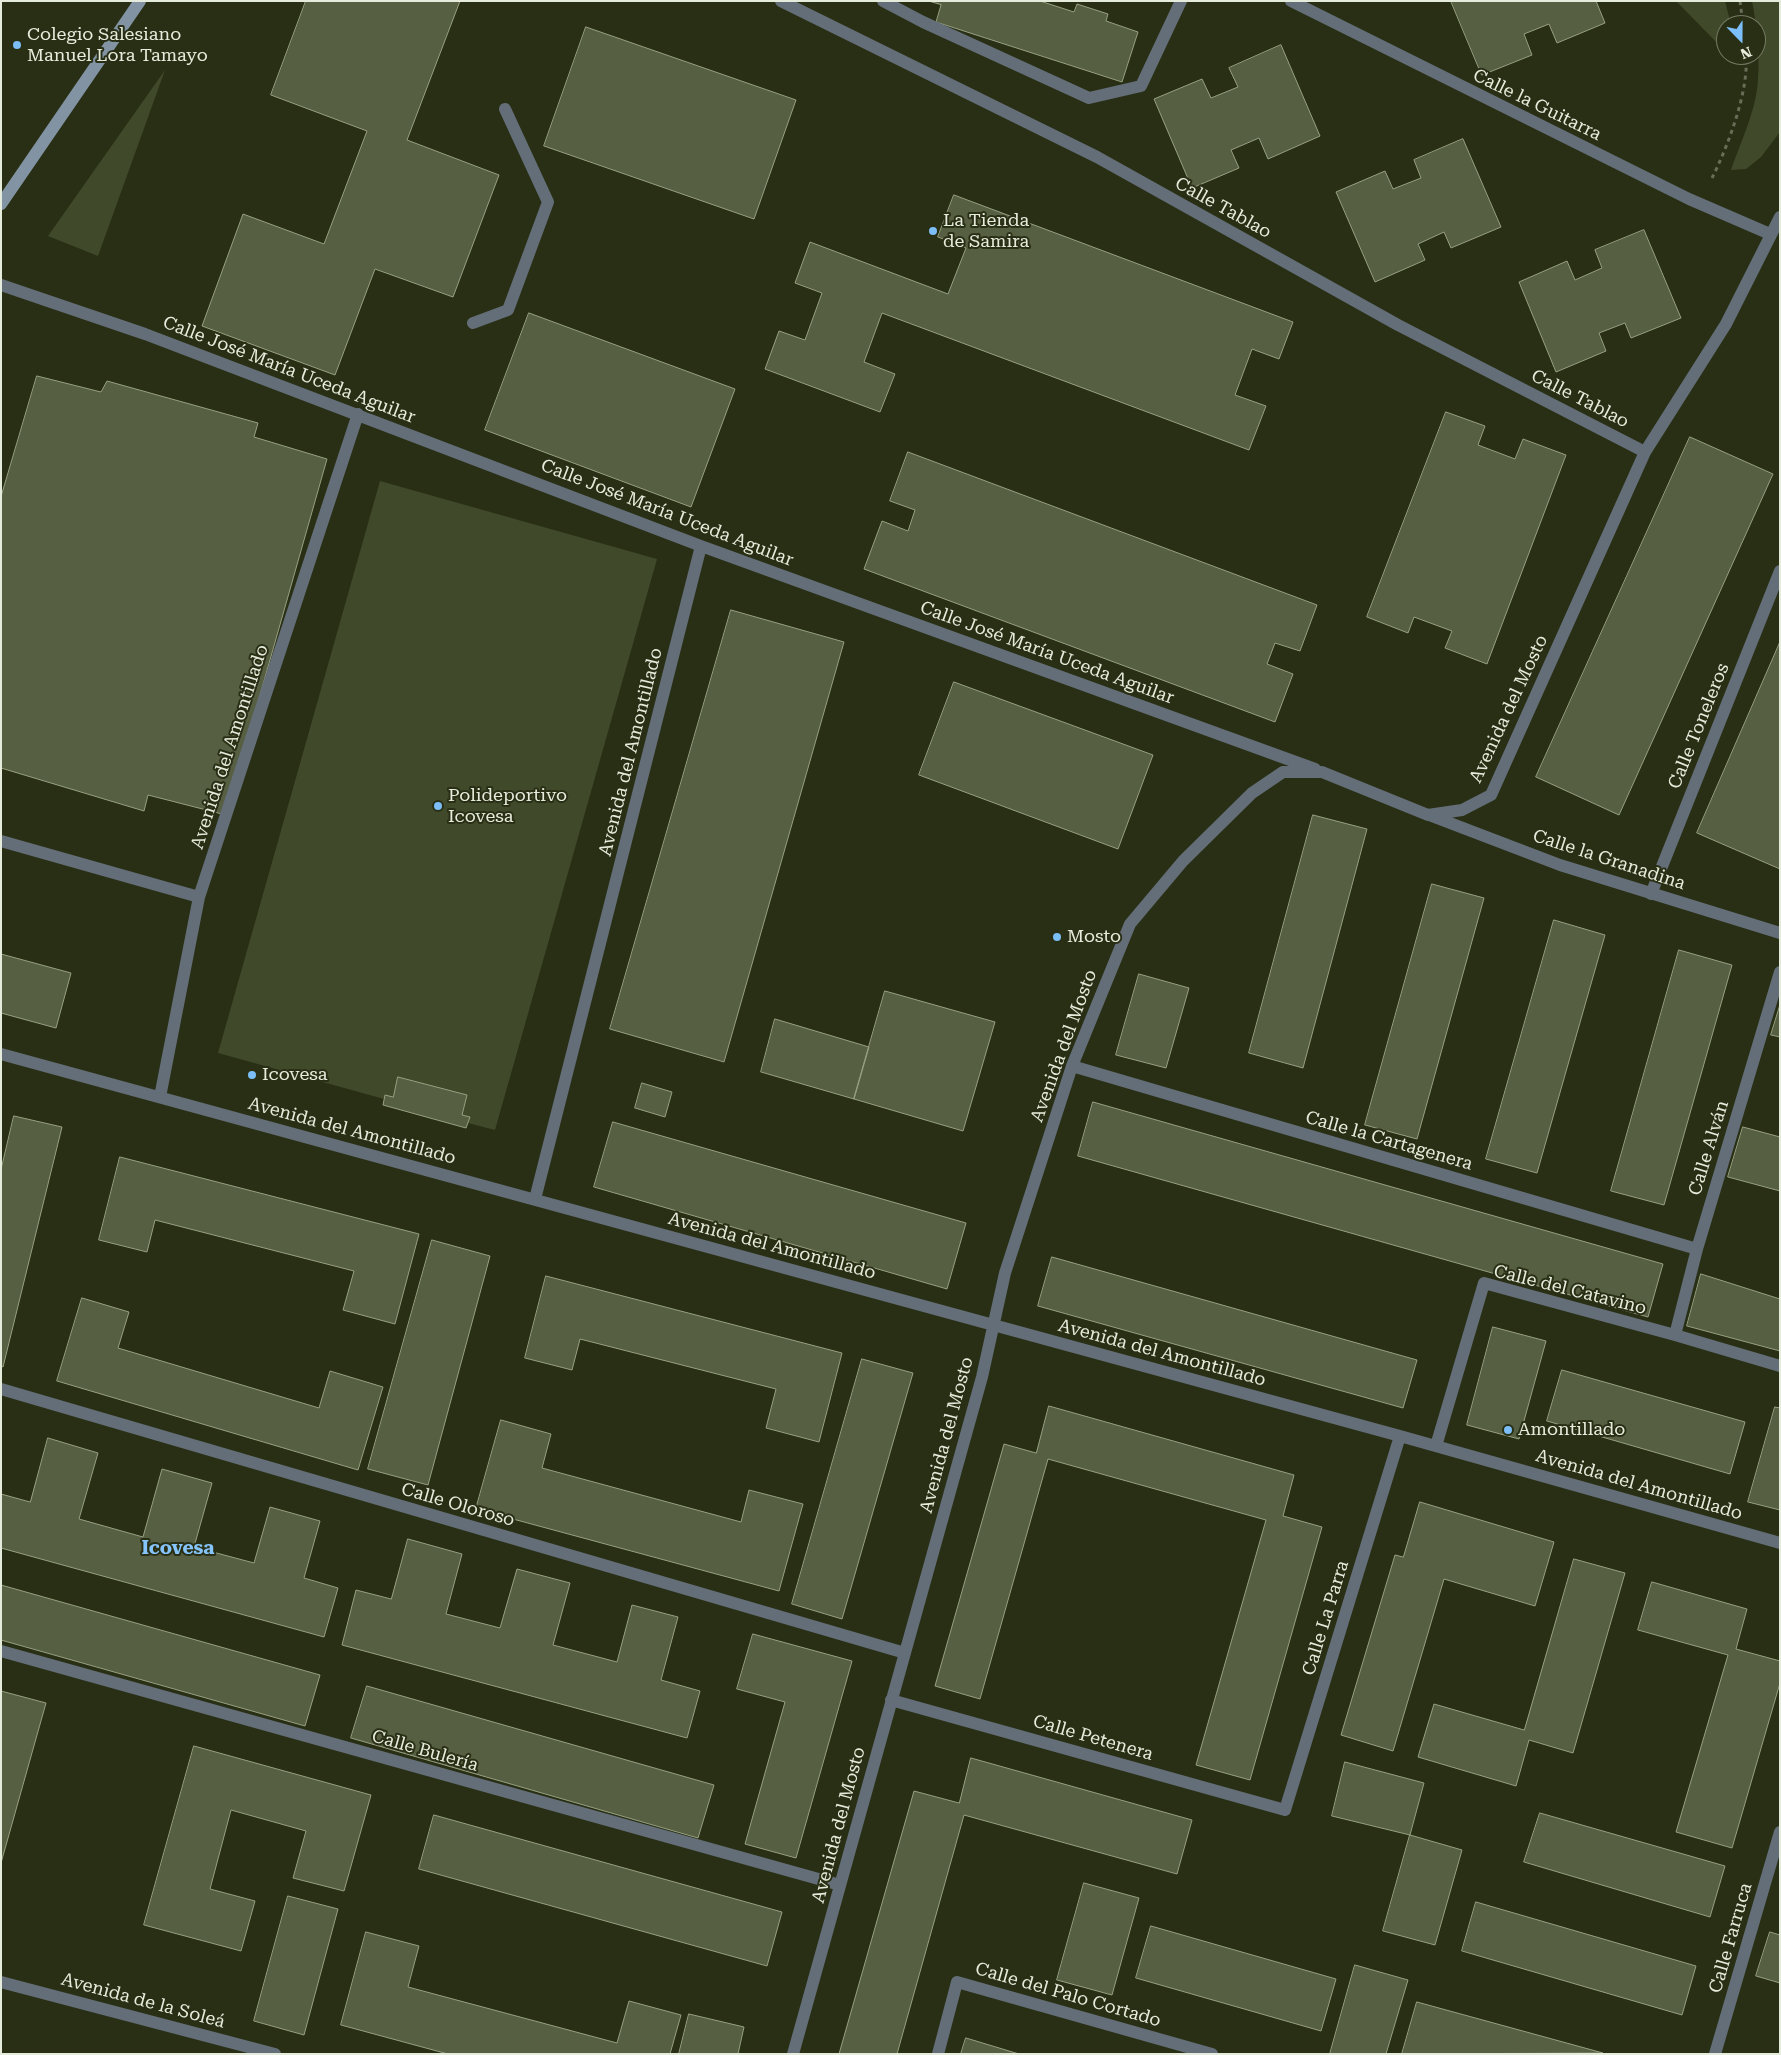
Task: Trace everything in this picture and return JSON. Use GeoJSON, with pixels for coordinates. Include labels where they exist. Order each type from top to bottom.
{"type":"FeatureCollection","features":[{"type":"Feature","properties":{"kind":"main road"},"geometry":{"type":"LineString","coordinates":[[1,204],[140,1]]}},
{"type":"Feature","properties":{"kind":"street","name":"Calle Tablao"},"geometry":{"type":"LineString","coordinates":[[781,1],[1097,157],[1398,325],[1645,452]]}},
{"type":"Feature","properties":{"kind":"street"},"geometry":{"type":"LineString","coordinates":[[883,1],[923,22],[1089,98],[1141,86],[1181,1]]}},
{"type":"Feature","properties":{"kind":"street","name":"Calle la Guitarra"},"geometry":{"type":"LineString","coordinates":[[1292,1],[1499,106],[1700,203],[1770,234]]}},
{"type":"Feature","properties":{"kind":"street"},"geometry":{"type":"LineString","coordinates":[[473,323],[508,310],[548,202],[506,109]]}},
{"type":"Feature","properties":{"kind":"street","name":"Avenida del Mosto"},"geometry":{"type":"LineString","coordinates":[[793,2054],[994,1326],[1005,1273],[1072,1066],[1130,924],[1183,861],[1252,793],[1283,772],[1322,772],[1428,815],[1462,810],[1491,795],[1645,452],[1726,324],[1780,217]]}},
{"type":"Feature","properties":{"kind":"street","name":"Calle José María Uceda Aguilar"},"geometry":{"type":"LineString","coordinates":[[1,285],[145,334],[701,546],[1322,772]]}},
{"type":"Feature","properties":{"kind":"street","name":"Avenida del Amontillado"},"geometry":{"type":"LineString","coordinates":[[160,1097],[199,896],[358,414]]}},
{"type":"Feature","properties":{"kind":"street","name":"Avenida del Amontillado"},"geometry":{"type":"LineString","coordinates":[[535,1199],[701,546]]}},
{"type":"Feature","properties":{"kind":"street","name":"Calle Toneleros"},"geometry":{"type":"LineString","coordinates":[[1651,894],[1780,571]]}},
{"type":"Feature","properties":{"kind":"street","name":"Calle la Granadina"},"geometry":{"type":"LineString","coordinates":[[1428,815],[1560,865],[1780,933]]}},
{"type":"Feature","properties":{"kind":"street"},"geometry":{"type":"LineString","coordinates":[[1,841],[199,896]]}},
{"type":"Feature","properties":{"kind":"street","name":"Calle Alván"},"geometry":{"type":"LineString","coordinates":[[1675,1335],[1696,1249],[1780,972]]}},
{"type":"Feature","properties":{"kind":"street","name":"Avenida del Amontillado"},"geometry":{"type":"LineString","coordinates":[[1,1054],[1400,1436],[1780,1543]]}},
{"type":"Feature","properties":{"kind":"street","name":"Calle la Cartagenera"},"geometry":{"type":"LineString","coordinates":[[1072,1066],[1696,1249]]}},
{"type":"Feature","properties":{"kind":"street","name":"Calle del Catavino"},"geometry":{"type":"LineString","coordinates":[[1436,1446],[1484,1283],[1780,1366]]}},
{"type":"Feature","properties":{"kind":"street","name":"Calle Oloroso"},"geometry":{"type":"LineString","coordinates":[[1,1389],[905,1653]]}},
{"type":"Feature","properties":{"kind":"street","name":"Calle La Parra"},"geometry":{"type":"LineString","coordinates":[[1285,1810],[1400,1436]]}},
{"type":"Feature","properties":{"kind":"street","name":"Calle Bulería"},"geometry":{"type":"LineString","coordinates":[[1,1651],[840,1885]]}},
{"type":"Feature","properties":{"kind":"street","name":"Calle Petenera"},"geometry":{"type":"LineString","coordinates":[[891,1700],[1285,1810]]}},
{"type":"Feature","properties":{"kind":"street","name":"Calle Farruca"},"geometry":{"type":"LineString","coordinates":[[1715,2054],[1780,1832]]}},
{"type":"Feature","properties":{"kind":"street","name":"Avenida de la Soleá"},"geometry":{"type":"LineString","coordinates":[[1,1982],[275,2054]]}},
{"type":"Feature","properties":{"kind":"street","name":"Calle del Palo Cortado"},"geometry":{"type":"LineString","coordinates":[[938,2054],[957,1982],[1212,2054]]}},
{"type":"Feature","properties":{"kind":"path"},"geometry":{"type":"LineString","coordinates":[[1740,1],[1742,15]]}},
{"type":"Feature","properties":{"kind":"path"},"geometry":{"type":"LineString","coordinates":[[1700,203],[1723,156],[1739,108],[1747,65]]}},
{"type":"Feature","properties":{"kind":"green space"},"geometry":{"type":"Polygon","coordinates":[[[1676,1],[1725,1],[1728,15],[1716,15],[1716,42],[1676,1]]]}},
{"type":"Feature","properties":{"kind":"green space"},"geometry":{"type":"Polygon","coordinates":[[[1752,1],[1780,1],[1780,132],[1761,157],[1746,169],[1731,170],[1752,113],[1757,90],[1759,65],[1766,65],[1766,15],[1754,15],[1752,1]]]}},
{"type":"Feature","properties":{"kind":"green space"},"geometry":{"type":"Polygon","coordinates":[[[165,70],[98,256],[48,236],[165,70]]]}},
{"type":"Feature","properties":{"kind":"green space","name":"Polideportivo Icovesa"},"geometry":{"type":"Polygon","coordinates":[[[380,481],[657,559],[495,1130],[468,1123],[466,1128],[383,1105],[384,1099],[218,1053],[380,481]]]}},
{"type":"Feature","properties":{"kind":"building"},"geometry":{"type":"Polygon","coordinates":[[[306,1],[460,1],[407,140],[499,175],[453,297],[375,269],[335,375],[202,326],[243,214],[324,244],[367,131],[271,95],[306,1]]]}},
{"type":"Feature","properties":{"kind":"building"},"geometry":{"type":"Polygon","coordinates":[[[929,1],[1040,1],[1074,12],[1077,4],[1108,14],[1106,21],[1138,32],[1122,82],[936,22],[941,5],[929,1]]]}},
{"type":"Feature","properties":{"kind":"building"},"geometry":{"type":"Polygon","coordinates":[[[1451,1],[1596,1],[1605,23],[1557,43],[1549,24],[1524,34],[1532,55],[1482,75],[1451,1]]]}},
{"type":"Feature","properties":{"kind":"building"},"geometry":{"type":"Polygon","coordinates":[[[586,27],[796,100],[754,219],[544,146],[586,27]]]}},
{"type":"Feature","properties":{"kind":"building"},"geometry":{"type":"Polygon","coordinates":[[[1281,45],[1320,136],[1268,159],[1259,138],[1231,150],[1239,168],[1192,188],[1154,99],[1202,79],[1211,98],[1238,87],[1229,68],[1281,45]]]}},
{"type":"Feature","properties":{"kind":"building"},"geometry":{"type":"Polygon","coordinates":[[[1463,139],[1501,227],[1451,248],[1444,232],[1418,244],[1425,260],[1375,282],[1336,192],[1385,171],[1393,189],[1421,178],[1414,160],[1463,139]]]}},
{"type":"Feature","properties":{"kind":"building"},"geometry":{"type":"Polygon","coordinates":[[[954,195],[1293,322],[1279,359],[1252,349],[1235,395],[1266,406],[1249,450],[882,313],[864,362],[895,374],[880,412],[765,369],[779,331],[805,340],[822,293],[795,283],[810,242],[948,294],[966,248],[938,237],[954,195]]]}},
{"type":"Feature","properties":{"kind":"building"},"geometry":{"type":"Polygon","coordinates":[[[1644,230],[1681,318],[1631,338],[1625,323],[1599,333],[1606,351],[1556,372],[1519,282],[1567,261],[1575,280],[1602,268],[1595,250],[1644,230]]]}},
{"type":"Feature","properties":{"kind":"building"},"geometry":{"type":"Polygon","coordinates":[[[529,313],[735,389],[691,507],[485,430],[529,313]]]}},
{"type":"Feature","properties":{"kind":"building"},"geometry":{"type":"Polygon","coordinates":[[[37,376],[101,392],[107,381],[258,423],[254,437],[327,459],[226,815],[148,795],[144,811],[1,768],[1,497],[37,376]]]}},
{"type":"Feature","properties":{"kind":"building"},"geometry":{"type":"Polygon","coordinates":[[[1446,412],[1485,426],[1478,445],[1515,459],[1523,439],[1566,455],[1487,664],[1445,648],[1452,631],[1414,617],[1408,633],[1367,617],[1446,412]]]}},
{"type":"Feature","properties":{"kind":"building"},"geometry":{"type":"Polygon","coordinates":[[[1690,437],[1773,474],[1619,815],[1536,777],[1690,437]]]}},
{"type":"Feature","properties":{"kind":"building"},"geometry":{"type":"Polygon","coordinates":[[[908,452],[1317,605],[1300,651],[1275,643],[1267,664],[1293,674],[1275,722],[864,569],[882,521],[908,531],[915,510],[890,501],[908,452]]]}},
{"type":"Feature","properties":{"kind":"building"},"geometry":{"type":"Polygon","coordinates":[[[731,610],[844,642],[724,1062],[610,1029],[731,610]]]}},
{"type":"Feature","properties":{"kind":"building"},"geometry":{"type":"Polygon","coordinates":[[[1780,642],[1780,869],[1697,833],[1780,642]]]}},
{"type":"Feature","properties":{"kind":"building"},"geometry":{"type":"Polygon","coordinates":[[[954,682],[1153,755],[1118,849],[919,775],[954,682]]]}},
{"type":"Feature","properties":{"kind":"building"},"geometry":{"type":"Polygon","coordinates":[[[1313,815],[1367,829],[1303,1068],[1249,1053],[1313,815]]]}},
{"type":"Feature","properties":{"kind":"building"},"geometry":{"type":"Polygon","coordinates":[[[1432,884],[1484,898],[1417,1139],[1365,1125],[1432,884]]]}},
{"type":"Feature","properties":{"kind":"building"},"geometry":{"type":"Polygon","coordinates":[[[1554,920],[1605,935],[1537,1173],[1486,1159],[1554,920]]]}},
{"type":"Feature","properties":{"kind":"building"},"geometry":{"type":"Polygon","coordinates":[[[1679,950],[1732,965],[1664,1205],[1611,1191],[1679,950]]]}},
{"type":"Feature","properties":{"kind":"building"},"geometry":{"type":"Polygon","coordinates":[[[1,954],[71,973],[56,1028],[1,1013],[1,954]]]}},
{"type":"Feature","properties":{"kind":"building"},"geometry":{"type":"Polygon","coordinates":[[[1139,974],[1189,988],[1166,1068],[1116,1055],[1139,974]]]}},
{"type":"Feature","properties":{"kind":"building"},"geometry":{"type":"Polygon","coordinates":[[[885,991],[995,1022],[963,1131],[854,1099],[885,991]]]}},
{"type":"Feature","properties":{"kind":"building"},"geometry":{"type":"Polygon","coordinates":[[[1780,1005],[1780,1037],[1771,1035],[1780,1005]]]}},
{"type":"Feature","properties":{"kind":"building"},"geometry":{"type":"Polygon","coordinates":[[[775,1019],[869,1047],[854,1099],[761,1072],[775,1019]]]}},
{"type":"Feature","properties":{"kind":"building"},"geometry":{"type":"Polygon","coordinates":[[[398,1077],[467,1095],[462,1115],[470,1117],[466,1128],[383,1105],[385,1095],[393,1097],[398,1077]]]}},
{"type":"Feature","properties":{"kind":"building"},"geometry":{"type":"Polygon","coordinates":[[[642,1083],[672,1092],[665,1117],[635,1108],[642,1083]]]}},
{"type":"Feature","properties":{"kind":"building"},"geometry":{"type":"Polygon","coordinates":[[[1093,1102],[1663,1264],[1648,1317],[1078,1156],[1093,1102]]]}},
{"type":"Feature","properties":{"kind":"building"},"geometry":{"type":"Polygon","coordinates":[[[14,1116],[62,1127],[3,1367],[1,1366],[1,1170],[14,1116]]]}},
{"type":"Feature","properties":{"kind":"building"},"geometry":{"type":"Polygon","coordinates":[[[613,1122],[966,1223],[947,1289],[594,1187],[613,1122]]]}},
{"type":"Feature","properties":{"kind":"building"},"geometry":{"type":"Polygon","coordinates":[[[1743,1127],[1780,1137],[1780,1191],[1728,1177],[1743,1127]]]}},
{"type":"Feature","properties":{"kind":"building"},"geometry":{"type":"Polygon","coordinates":[[[120,1157],[419,1234],[395,1324],[343,1310],[354,1271],[155,1220],[147,1252],[99,1240],[120,1157]]]}},
{"type":"Feature","properties":{"kind":"building"},"geometry":{"type":"Polygon","coordinates":[[[432,1240],[490,1256],[428,1485],[368,1469],[432,1240]]]}},
{"type":"Feature","properties":{"kind":"building"},"geometry":{"type":"Polygon","coordinates":[[[1052,1257],[1417,1360],[1403,1408],[1038,1306],[1052,1257]]]}},
{"type":"Feature","properties":{"kind":"building"},"geometry":{"type":"Polygon","coordinates":[[[1701,1274],[1780,1299],[1780,1351],[1687,1326],[1701,1274]]]}},
{"type":"Feature","properties":{"kind":"building"},"geometry":{"type":"Polygon","coordinates":[[[546,1276],[842,1353],[819,1442],[766,1428],[776,1389],[580,1339],[572,1370],[525,1358],[546,1276]]]}},
{"type":"Feature","properties":{"kind":"building"},"geometry":{"type":"Polygon","coordinates":[[[82,1298],[129,1312],[118,1348],[319,1408],[330,1371],[383,1387],[358,1470],[57,1381],[82,1298]]]}},
{"type":"Feature","properties":{"kind":"building"},"geometry":{"type":"Polygon","coordinates":[[[1493,1327],[1546,1341],[1519,1439],[1467,1425],[1493,1327]]]}},
{"type":"Feature","properties":{"kind":"building"},"geometry":{"type":"Polygon","coordinates":[[[862,1359],[913,1373],[842,1619],[792,1604],[862,1359]]]}},
{"type":"Feature","properties":{"kind":"building"},"geometry":{"type":"Polygon","coordinates":[[[1562,1370],[1745,1422],[1730,1474],[1547,1421],[1562,1370]]]}},
{"type":"Feature","properties":{"kind":"building"},"geometry":{"type":"Polygon","coordinates":[[[1049,1406],[1294,1475],[1283,1516],[1322,1527],[1250,1780],[1196,1765],[1266,1520],[1048,1459],[980,1699],[935,1686],[1004,1444],[1036,1453],[1049,1406]]]}},
{"type":"Feature","properties":{"kind":"building"},"geometry":{"type":"Polygon","coordinates":[[[1775,1407],[1780,1408],[1780,1510],[1748,1502],[1775,1407]]]}},
{"type":"Feature","properties":{"kind":"building"},"geometry":{"type":"Polygon","coordinates":[[[501,1420],[551,1434],[542,1468],[741,1522],[749,1490],[803,1504],[779,1591],[476,1509],[501,1420]]]}},
{"type":"Feature","properties":{"kind":"building"},"geometry":{"type":"Polygon","coordinates":[[[48,1438],[98,1453],[79,1519],[143,1537],[162,1469],[212,1483],[194,1547],[254,1563],[270,1507],[320,1521],[304,1578],[338,1588],[324,1637],[1,1548],[1,1494],[30,1502],[48,1438]]]}},
{"type":"Feature","properties":{"kind":"building"},"geometry":{"type":"Polygon","coordinates":[[[1420,1502],[1554,1542],[1535,1606],[1444,1579],[1393,1751],[1341,1735],[1395,1555],[1403,1557],[1420,1502]]]}},
{"type":"Feature","properties":{"kind":"building"},"geometry":{"type":"Polygon","coordinates":[[[408,1539],[462,1554],[446,1614],[500,1628],[517,1569],[570,1583],[553,1645],[617,1662],[632,1605],[678,1617],[661,1680],[700,1691],[687,1738],[342,1645],[356,1590],[391,1599],[408,1539]]]}},
{"type":"Feature","properties":{"kind":"building"},"geometry":{"type":"Polygon","coordinates":[[[1574,1559],[1625,1573],[1573,1753],[1529,1740],[1516,1786],[1418,1757],[1434,1704],[1524,1730],[1574,1559]]]}},
{"type":"Feature","properties":{"kind":"building"},"geometry":{"type":"Polygon","coordinates":[[[1652,1582],[1747,1609],[1736,1649],[1780,1661],[1780,1683],[1732,1848],[1676,1832],[1728,1655],[1638,1630],[1652,1582]]]}},
{"type":"Feature","properties":{"kind":"building"},"geometry":{"type":"Polygon","coordinates":[[[1,1585],[320,1675],[305,1726],[1,1640],[1,1585]]]}},
{"type":"Feature","properties":{"kind":"building"},"geometry":{"type":"Polygon","coordinates":[[[753,1634],[852,1661],[796,1858],[745,1844],[785,1702],[737,1689],[753,1634]]]}},
{"type":"Feature","properties":{"kind":"building"},"geometry":{"type":"Polygon","coordinates":[[[367,1686],[714,1785],[698,1838],[351,1738],[367,1686]]]}},
{"type":"Feature","properties":{"kind":"building"},"geometry":{"type":"Polygon","coordinates":[[[1,1691],[46,1703],[1,1863],[1,1691]]]}},
{"type":"Feature","properties":{"kind":"building"},"geometry":{"type":"Polygon","coordinates":[[[194,1746],[371,1795],[344,1891],[293,1878],[306,1831],[231,1810],[210,1889],[255,1901],[241,1951],[144,1925],[194,1746]]]}},
{"type":"Feature","properties":{"kind":"building"},"geometry":{"type":"Polygon","coordinates":[[[971,1758],[1192,1820],[1177,1874],[964,1815],[897,2054],[839,2054],[914,1791],[959,1803],[971,1758]]]}},
{"type":"Feature","properties":{"kind":"building"},"geometry":{"type":"Polygon","coordinates":[[[1345,1762],[1424,1783],[1410,1835],[1332,1816],[1345,1762]]]}},
{"type":"Feature","properties":{"kind":"building"},"geometry":{"type":"Polygon","coordinates":[[[1540,1813],[1725,1866],[1710,1917],[1524,1862],[1540,1813]]]}},
{"type":"Feature","properties":{"kind":"building"},"geometry":{"type":"Polygon","coordinates":[[[434,1815],[782,1912],[767,1966],[419,1869],[434,1815]]]}},
{"type":"Feature","properties":{"kind":"building"},"geometry":{"type":"Polygon","coordinates":[[[1410,1835],[1462,1850],[1435,1945],[1383,1931],[1410,1835]]]}},
{"type":"Feature","properties":{"kind":"building"},"geometry":{"type":"Polygon","coordinates":[[[1084,1883],[1139,1898],[1112,1995],[1057,1980],[1084,1883]]]}},
{"type":"Feature","properties":{"kind":"building"},"geometry":{"type":"Polygon","coordinates":[[[288,1896],[338,1909],[304,2035],[254,2021],[288,1896]]]}},
{"type":"Feature","properties":{"kind":"building"},"geometry":{"type":"Polygon","coordinates":[[[1476,1902],[1696,1966],[1682,2015],[1462,1951],[1476,1902]]]}},
{"type":"Feature","properties":{"kind":"building"},"geometry":{"type":"Polygon","coordinates":[[[1151,1926],[1336,1979],[1321,2031],[1136,1978],[1151,1926]]]}},
{"type":"Feature","properties":{"kind":"building"},"geometry":{"type":"Polygon","coordinates":[[[366,1932],[419,1946],[408,1987],[617,2043],[629,2001],[681,2015],[670,2054],[448,2054],[341,2025],[366,1932]]]}},
{"type":"Feature","properties":{"kind":"building"},"geometry":{"type":"Polygon","coordinates":[[[1770,1932],[1780,1935],[1780,1983],[1756,1976],[1770,1932]]]}},
{"type":"Feature","properties":{"kind":"building"},"geometry":{"type":"Polygon","coordinates":[[[1355,1965],[1408,1980],[1386,2054],[1330,2054],[1355,1965]]]}},
{"type":"Feature","properties":{"kind":"building"},"geometry":{"type":"Polygon","coordinates":[[[1417,2002],[1603,2053],[1402,2054],[1417,2002]]]}},
{"type":"Feature","properties":{"kind":"building"},"geometry":{"type":"Polygon","coordinates":[[[689,2014],[744,2027],[738,2054],[679,2054],[689,2014]]]}},
{"type":"Feature","properties":{"kind":"building"},"geometry":{"type":"Polygon","coordinates":[[[966,2038],[1019,2054],[961,2054],[966,2038]]]}},
{"type":"Feature","properties":{"kind":"place","name":"Colegio Salesiano Manuel Lora Tamayo"},"geometry":{"type":"Point","coordinates":[17,45]}},
{"type":"Feature","properties":{"kind":"place","name":"La Tienda de Samira"},"geometry":{"type":"Point","coordinates":[933,231]}},
{"type":"Feature","properties":{"kind":"place","name":"Polideportivo Icovesa"},"geometry":{"type":"Point","coordinates":[438,806]}},
{"type":"Feature","properties":{"kind":"place","name":"Mosto"},"geometry":{"type":"Point","coordinates":[1057,937]}},
{"type":"Feature","properties":{"kind":"place","name":"Icovesa"},"geometry":{"type":"Point","coordinates":[252,1075]}},
{"type":"Feature","properties":{"kind":"place","name":"Amontillado"},"geometry":{"type":"Point","coordinates":[1508,1430]}},
{"type":"Feature","properties":{"kind":"district","name":"Icovesa"},"geometry":{"type":"Point","coordinates":[178,1548]}}]}
